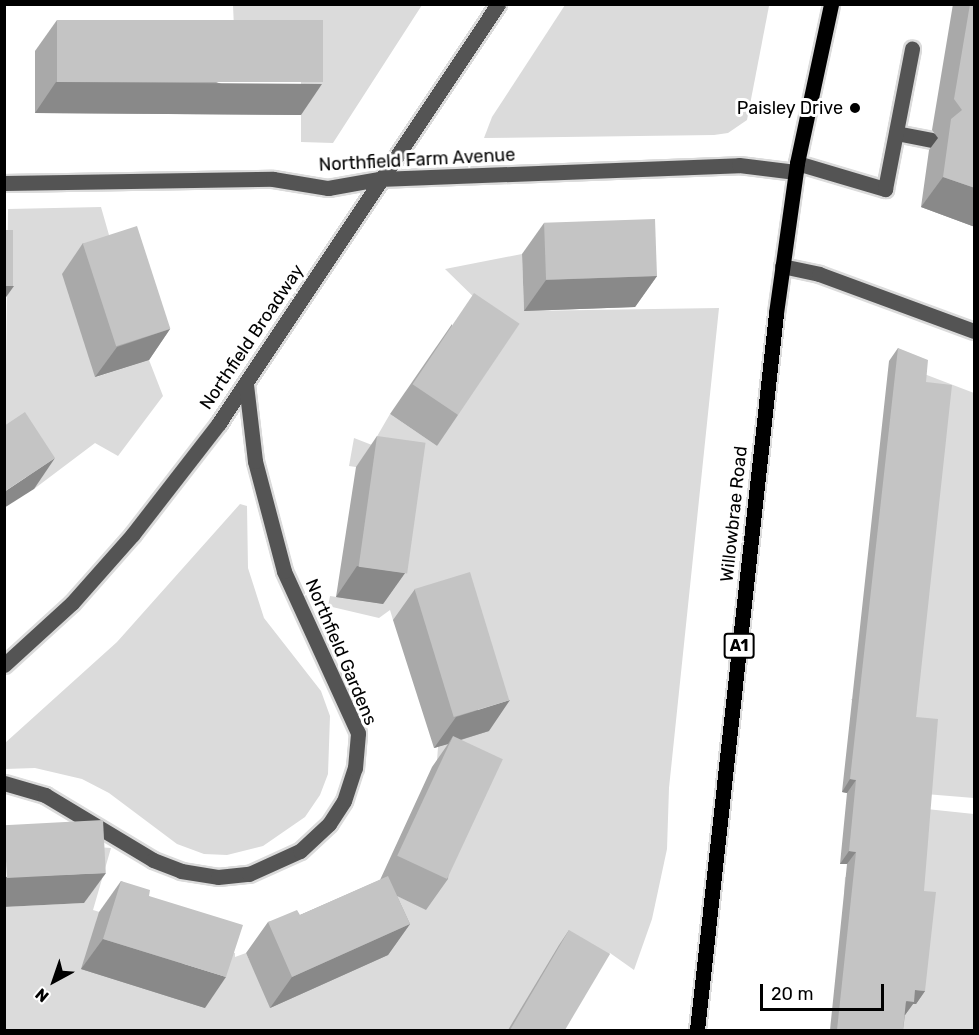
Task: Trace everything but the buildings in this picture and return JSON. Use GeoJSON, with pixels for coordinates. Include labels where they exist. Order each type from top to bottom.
{"type":"FeatureCollection","features":[{"type":"Feature","properties":{"kind":"main road","name":"Willowbrae Road"},"geometry":{"type":"LineString","coordinates":[[696,1030],[782,266],[797,168],[831,4]]}},
{"type":"Feature","properties":{"kind":"street","name":"Northfield Broadway"},"geometry":{"type":"LineString","coordinates":[[4,665],[72,603],[134,534],[246,384],[379,179],[498,4]]}},
{"type":"Feature","properties":{"kind":"street"},"geometry":{"type":"LineString","coordinates":[[912,49],[896,133],[931,140]]}},
{"type":"Feature","properties":{"kind":"street","name":"Northfield Farm Avenue"},"geometry":{"type":"LineString","coordinates":[[4,183],[273,178],[328,188],[379,179],[739,165],[797,168],[885,189],[896,133]]}},
{"type":"Feature","properties":{"kind":"street"},"geometry":{"type":"LineString","coordinates":[[782,266],[819,274],[975,331]]}},
{"type":"Feature","properties":{"kind":"street","name":"Northfield Gardens"},"geometry":{"type":"LineString","coordinates":[[4,783],[45,795],[153,860],[181,871],[218,877],[249,873],[300,851],[329,824],[344,801],[355,768],[358,733],[284,571],[255,461],[246,384]]}},
{"type":"Feature","properties":{"kind":"shaded area"},"geometry":{"type":"Polygon","coordinates":[[[233,5],[422,5],[333,143],[301,142],[301,53],[235,52],[233,5]]]}},
{"type":"Feature","properties":{"kind":"shaded area"},"geometry":{"type":"Polygon","coordinates":[[[565,5],[769,6],[747,120],[728,133],[714,135],[484,138],[492,117],[565,5]]]}},
{"type":"Feature","properties":{"kind":"shaded area"},"geometry":{"type":"Polygon","coordinates":[[[101,207],[115,256],[96,377],[149,360],[163,396],[118,456],[95,443],[34,489],[5,445],[8,209],[101,207]]]}},
{"type":"Feature","properties":{"kind":"shaded area"},"geometry":{"type":"Polygon","coordinates":[[[522,254],[524,311],[719,308],[669,788],[667,849],[652,919],[634,970],[610,953],[600,969],[508,1030],[5,1030],[4,907],[84,903],[82,846],[111,848],[93,910],[235,953],[235,957],[246,953],[271,1007],[382,889],[426,909],[438,747],[488,731],[393,620],[390,610],[379,618],[328,606],[330,596],[383,604],[403,474],[349,466],[354,438],[372,445],[390,414],[437,446],[486,309],[445,269],[522,254]]]}},
{"type":"Feature","properties":{"kind":"shaded area"},"geometry":{"type":"Polygon","coordinates":[[[919,372],[974,393],[974,798],[901,792],[851,699],[891,702],[919,372]]]}},
{"type":"Feature","properties":{"kind":"shaded area"},"geometry":{"type":"Polygon","coordinates":[[[240,504],[247,506],[248,568],[264,618],[321,691],[330,716],[328,774],[320,795],[305,817],[263,846],[227,855],[204,854],[177,844],[109,793],[82,779],[35,768],[5,769],[5,743],[117,642],[240,504]]]}},
{"type":"Feature","properties":{"kind":"shaded area"},"geometry":{"type":"Polygon","coordinates":[[[898,806],[974,814],[974,1030],[858,1030],[932,905],[844,895],[845,877],[918,885],[898,806]]]}},
{"type":"Feature","properties":{"kind":"place","name":"Paisley Drive"},"geometry":{"type":"Point","coordinates":[855,108]}}]}
